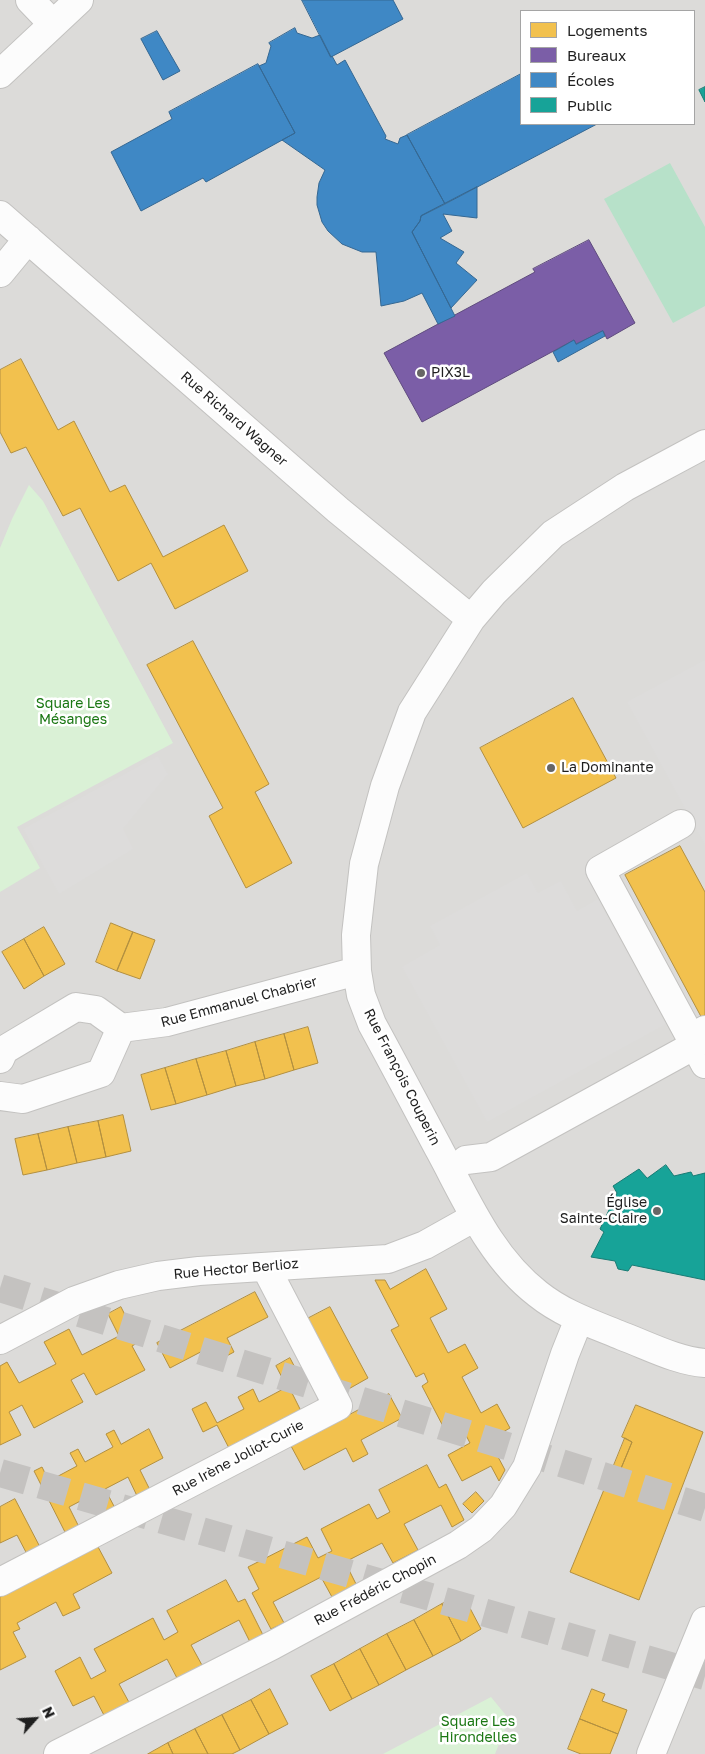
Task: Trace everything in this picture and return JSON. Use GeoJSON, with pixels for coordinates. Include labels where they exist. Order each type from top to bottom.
{"type":"FeatureCollection","features":[{"type":"Feature","properties":{"kind":"street"},"geometry":{"type":"LineString","coordinates":[[30,0],[53,24]]}},
{"type":"Feature","properties":{"kind":"street"},"geometry":{"type":"LineString","coordinates":[[0,74],[78,0]]}},
{"type":"Feature","properties":{"kind":"street","name":"Rue Richard Wagner"},"geometry":{"type":"LineString","coordinates":[[0,215],[338,510],[471,619]]}},
{"type":"Feature","properties":{"kind":"street"},"geometry":{"type":"LineString","coordinates":[[0,273],[28,240]]}},
{"type":"Feature","properties":{"kind":"street","name":"Rue François Couperin"},"geometry":{"type":"LineString","coordinates":[[705,444],[625,486],[553,534],[494,592],[471,619],[412,712],[385,786],[364,864],[356,935],[357,970],[361,995],[372,1024],[475,1217],[495,1248],[515,1272],[538,1294],[579,1319],[662,1352],[705,1363]]}},
{"type":"Feature","properties":{"kind":"street"},"geometry":{"type":"LineString","coordinates":[[466,1160],[491,1157],[702,1046],[600,870],[681,824]]}},
{"type":"Feature","properties":{"kind":"street","name":"Rue Emmanuel Chabrier"},"geometry":{"type":"LineString","coordinates":[[121,1028],[167,1022],[357,970]]}},
{"type":"Feature","properties":{"kind":"street"},"geometry":{"type":"LineString","coordinates":[[0,1059],[4,1050],[76,1007],[96,1010],[121,1028],[101,1074],[22,1099],[0,1096]]}},
{"type":"Feature","properties":{"kind":"street","name":"Rue Hector Berlioz"},"geometry":{"type":"LineString","coordinates":[[0,1340],[74,1301],[119,1285],[158,1276],[200,1270],[266,1268],[282,1265],[388,1259],[425,1245],[475,1217]]}},
{"type":"Feature","properties":{"kind":"street","name":"Rue Irène Joliot-Curie"},"geometry":{"type":"LineString","coordinates":[[0,1582],[338,1406],[266,1268]]}},
{"type":"Feature","properties":{"kind":"street","name":"Rue Frédéric Chopin"},"geometry":{"type":"LineString","coordinates":[[58,1754],[291,1635],[458,1545],[481,1529],[503,1506],[528,1467],[565,1354],[579,1319]]}},
{"type":"Feature","properties":{"kind":"street"},"geometry":{"type":"LineString","coordinates":[[651,1754],[698,1660],[705,1621]]}},
{"type":"Feature","properties":{"kind":"shaded area"},"geometry":{"type":"Polygon","coordinates":[[[0,0],[705,0],[705,1754],[0,1754],[0,0]]]}},
{"type":"Feature","properties":{"kind":"shaded area"},"geometry":{"type":"Polygon","coordinates":[[[705,660],[705,845],[627,702],[705,660]]]}},
{"type":"Feature","properties":{"kind":"shaded area"},"geometry":{"type":"Polygon","coordinates":[[[158,756],[168,774],[123,829],[133,849],[59,894],[23,829],[158,756]]]}},
{"type":"Feature","properties":{"kind":"shaded area"},"geometry":{"type":"Polygon","coordinates":[[[527,873],[538,893],[561,881],[577,911],[598,899],[666,1024],[487,1122],[402,967],[440,945],[430,926],[527,873]]]}},
{"type":"Feature","properties":{"kind":"green space"},"geometry":{"type":"Polygon","coordinates":[[[670,163],[705,227],[705,306],[673,323],[604,199],[670,163]]]}},
{"type":"Feature","properties":{"kind":"green space","name":"Square Les Mésanges"},"geometry":{"type":"Polygon","coordinates":[[[29,485],[43,501],[173,743],[17,827],[40,868],[0,892],[0,548],[29,485]]]}},
{"type":"Feature","properties":{"kind":"green space","name":"Square Les Hirondelles"},"geometry":{"type":"Polygon","coordinates":[[[491,1697],[509,1719],[495,1754],[383,1754],[491,1697]]]}},
{"type":"Feature","properties":{"kind":"building: Logements"},"geometry":{"type":"Polygon","coordinates":[[[21,359],[58,430],[74,421],[110,492],[125,485],[163,557],[224,525],[248,571],[175,609],[151,563],[118,581],[80,508],[63,516],[26,447],[11,453],[0,432],[0,370],[21,359]]]}},
{"type":"Feature","properties":{"kind":"building: Logements"},"geometry":{"type":"Polygon","coordinates":[[[193,641],[269,784],[255,792],[292,863],[246,888],[209,816],[223,808],[147,665],[193,641]]]}},
{"type":"Feature","properties":{"kind":"building: Logements","name":"La Dominante"},"geometry":{"type":"Polygon","coordinates":[[[573,698],[616,778],[523,828],[480,748],[573,698]]]}},
{"type":"Feature","properties":{"kind":"building: Logements"},"geometry":{"type":"Polygon","coordinates":[[[680,846],[705,892],[705,1024],[625,875],[680,846]]]}},
{"type":"Feature","properties":{"kind":"building: Logements"},"geometry":{"type":"Polygon","coordinates":[[[111,923],[133,932],[117,971],[96,962],[111,923]]]}},
{"type":"Feature","properties":{"kind":"building: Logements"},"geometry":{"type":"Polygon","coordinates":[[[44,927],[65,964],[44,976],[24,939],[44,927]]]}},
{"type":"Feature","properties":{"kind":"building: Logements"},"geometry":{"type":"Polygon","coordinates":[[[133,932],[155,940],[140,979],[117,971],[133,932]]]}},
{"type":"Feature","properties":{"kind":"building: Logements"},"geometry":{"type":"Polygon","coordinates":[[[24,939],[44,976],[24,989],[2,952],[24,939]]]}},
{"type":"Feature","properties":{"kind":"building: Logements"},"geometry":{"type":"Polygon","coordinates":[[[308,1027],[318,1063],[294,1070],[284,1034],[308,1027]]]}},
{"type":"Feature","properties":{"kind":"building: Logements"},"geometry":{"type":"Polygon","coordinates":[[[284,1034],[294,1070],[265,1079],[255,1042],[284,1034]]]}},
{"type":"Feature","properties":{"kind":"building: Logements"},"geometry":{"type":"Polygon","coordinates":[[[255,1042],[265,1079],[236,1086],[226,1051],[255,1042]]]}},
{"type":"Feature","properties":{"kind":"building: Logements"},"geometry":{"type":"Polygon","coordinates":[[[226,1051],[236,1086],[207,1095],[196,1059],[226,1051]]]}},
{"type":"Feature","properties":{"kind":"building: Logements"},"geometry":{"type":"Polygon","coordinates":[[[196,1059],[207,1095],[176,1104],[165,1068],[196,1059]]]}},
{"type":"Feature","properties":{"kind":"building: Logements"},"geometry":{"type":"Polygon","coordinates":[[[165,1068],[176,1104],[151,1110],[141,1075],[165,1068]]]}},
{"type":"Feature","properties":{"kind":"building: Logements"},"geometry":{"type":"Polygon","coordinates":[[[123,1115],[131,1151],[106,1157],[98,1121],[123,1115]]]}},
{"type":"Feature","properties":{"kind":"building: Logements"},"geometry":{"type":"Polygon","coordinates":[[[98,1121],[106,1157],[77,1163],[68,1127],[98,1121]]]}},
{"type":"Feature","properties":{"kind":"building: Logements"},"geometry":{"type":"Polygon","coordinates":[[[68,1127],[77,1163],[47,1170],[38,1134],[68,1127]]]}},
{"type":"Feature","properties":{"kind":"building: Logements"},"geometry":{"type":"Polygon","coordinates":[[[38,1134],[47,1170],[23,1175],[15,1139],[38,1134]]]}},
{"type":"Feature","properties":{"kind":"building: Logements"},"geometry":{"type":"Polygon","coordinates":[[[426,1269],[447,1309],[430,1318],[448,1353],[465,1344],[478,1368],[462,1377],[481,1413],[497,1404],[510,1428],[489,1440],[505,1470],[499,1481],[491,1466],[462,1481],[448,1455],[470,1443],[460,1424],[446,1432],[422,1386],[428,1382],[424,1373],[416,1377],[391,1330],[399,1326],[375,1280],[385,1280],[390,1289],[426,1269]]]}},
{"type":"Feature","properties":{"kind":"building: Logements"},"geometry":{"type":"Polygon","coordinates":[[[255,1292],[268,1317],[227,1338],[234,1352],[219,1360],[212,1346],[170,1368],[157,1343],[255,1292]]]}},
{"type":"Feature","properties":{"kind":"building: Logements"},"geometry":{"type":"Polygon","coordinates":[[[121,1307],[139,1342],[132,1346],[145,1370],[96,1395],[84,1373],[71,1380],[83,1402],[34,1428],[22,1405],[9,1412],[21,1435],[0,1445],[0,1366],[7,1362],[19,1383],[56,1364],[44,1342],[69,1329],[82,1355],[119,1336],[108,1314],[121,1307]]]}},
{"type":"Feature","properties":{"kind":"building: Logements"},"geometry":{"type":"Polygon","coordinates":[[[330,1307],[368,1378],[345,1391],[307,1319],[330,1307]]]}},
{"type":"Feature","properties":{"kind":"building: Logements"},"geometry":{"type":"Polygon","coordinates":[[[290,1358],[302,1381],[289,1387],[302,1413],[230,1450],[217,1425],[203,1432],[192,1409],[206,1402],[217,1423],[244,1409],[238,1397],[253,1389],[259,1402],[287,1387],[276,1366],[290,1358]]]}},
{"type":"Feature","properties":{"kind":"building: Logements"},"geometry":{"type":"Polygon","coordinates":[[[389,1394],[402,1418],[361,1440],[368,1454],[353,1462],[346,1448],[304,1470],[291,1446],[389,1394]]]}},
{"type":"Feature","properties":{"kind":"building: Logements"},"geometry":{"type":"Polygon","coordinates":[[[636,1405],[703,1432],[639,1600],[570,1572],[610,1475],[617,1478],[632,1442],[622,1437],[636,1405]]]}},
{"type":"Feature","properties":{"kind":"building: Logements"},"geometry":{"type":"Polygon","coordinates":[[[149,1429],[163,1458],[140,1470],[151,1492],[138,1498],[128,1477],[105,1489],[116,1510],[103,1517],[92,1495],[69,1507],[80,1529],[67,1536],[34,1471],[42,1467],[49,1481],[77,1466],[70,1453],[78,1449],[85,1462],[113,1447],[106,1434],[114,1430],[121,1444],[149,1429]]]}},
{"type":"Feature","properties":{"kind":"building: Logements"},"geometry":{"type":"Polygon","coordinates":[[[625,1438],[632,1442],[617,1478],[610,1475],[625,1438]]]}},
{"type":"Feature","properties":{"kind":"building: Logements"},"geometry":{"type":"Polygon","coordinates":[[[427,1465],[439,1488],[446,1484],[464,1520],[452,1527],[441,1505],[404,1524],[418,1550],[393,1563],[382,1543],[345,1562],[356,1584],[332,1597],[321,1577],[273,1602],[284,1623],[271,1629],[252,1593],[259,1589],[248,1567],[307,1537],[318,1558],[332,1551],[321,1529],[369,1504],[377,1519],[390,1512],[379,1490],[427,1465]]]}},
{"type":"Feature","properties":{"kind":"building: Logements"},"geometry":{"type":"Polygon","coordinates":[[[476,1492],[484,1501],[472,1513],[463,1504],[476,1492]]]}},
{"type":"Feature","properties":{"kind":"building: Logements"},"geometry":{"type":"Polygon","coordinates":[[[15,1499],[41,1549],[28,1556],[17,1535],[0,1543],[0,1507],[15,1499]]]}},
{"type":"Feature","properties":{"kind":"building: Logements"},"geometry":{"type":"Polygon","coordinates":[[[97,1545],[112,1573],[73,1594],[80,1608],[63,1616],[56,1602],[17,1623],[20,1629],[13,1632],[26,1657],[0,1670],[0,1596],[97,1545]]]}},
{"type":"Feature","properties":{"kind":"building: Logements"},"geometry":{"type":"Polygon","coordinates":[[[226,1580],[238,1602],[245,1599],[263,1635],[250,1642],[239,1620],[191,1645],[203,1667],[178,1680],[167,1659],[119,1684],[131,1706],[106,1719],[94,1696],[73,1706],[55,1671],[80,1657],[91,1679],[106,1671],[94,1649],[153,1618],[164,1640],[178,1632],[167,1611],[226,1580]]]}},
{"type":"Feature","properties":{"kind":"building: Logements"},"geometry":{"type":"Polygon","coordinates":[[[462,1593],[481,1629],[461,1641],[442,1604],[462,1593]]]}},
{"type":"Feature","properties":{"kind":"building: Logements"},"geometry":{"type":"Polygon","coordinates":[[[442,1604],[461,1641],[433,1656],[414,1620],[442,1604]]]}},
{"type":"Feature","properties":{"kind":"building: Logements"},"geometry":{"type":"Polygon","coordinates":[[[414,1620],[433,1656],[406,1670],[387,1634],[414,1620]]]}},
{"type":"Feature","properties":{"kind":"building: Logements"},"geometry":{"type":"Polygon","coordinates":[[[387,1634],[406,1670],[379,1685],[360,1649],[387,1634]]]}},
{"type":"Feature","properties":{"kind":"building: Logements"},"geometry":{"type":"Polygon","coordinates":[[[360,1649],[379,1685],[352,1699],[334,1664],[360,1649]]]}},
{"type":"Feature","properties":{"kind":"building: Logements"},"geometry":{"type":"Polygon","coordinates":[[[334,1664],[352,1699],[330,1711],[311,1676],[334,1664]]]}},
{"type":"Feature","properties":{"kind":"building: Logements"},"geometry":{"type":"Polygon","coordinates":[[[270,1689],[288,1724],[269,1734],[251,1700],[270,1689]]]}},
{"type":"Feature","properties":{"kind":"building: Logements"},"geometry":{"type":"Polygon","coordinates":[[[592,1689],[605,1694],[602,1701],[627,1710],[618,1734],[580,1719],[592,1689]]]}},
{"type":"Feature","properties":{"kind":"building: Logements"},"geometry":{"type":"Polygon","coordinates":[[[251,1700],[269,1734],[240,1750],[222,1715],[251,1700]]]}},
{"type":"Feature","properties":{"kind":"building: Logements"},"geometry":{"type":"Polygon","coordinates":[[[222,1715],[240,1750],[232,1754],[208,1754],[195,1729],[222,1715]]]}},
{"type":"Feature","properties":{"kind":"building: Logements"},"geometry":{"type":"Polygon","coordinates":[[[580,1719],[618,1734],[610,1754],[581,1754],[568,1749],[580,1719]]]}},
{"type":"Feature","properties":{"kind":"building: Logements"},"geometry":{"type":"Polygon","coordinates":[[[195,1729],[208,1754],[173,1754],[168,1743],[195,1729]]]}},
{"type":"Feature","properties":{"kind":"building: Logements"},"geometry":{"type":"Polygon","coordinates":[[[168,1743],[173,1754],[148,1754],[168,1743]]]}},
{"type":"Feature","properties":{"kind":"building: Bureaux"},"geometry":{"type":"Polygon","coordinates":[[[589,240],[635,323],[607,339],[603,331],[576,344],[574,340],[422,422],[384,353],[535,272],[533,269],[589,240]]]}},
{"type":"Feature","properties":{"kind":"building: Écoles"},"geometry":{"type":"Polygon","coordinates":[[[302,0],[393,0],[403,19],[331,57],[302,0]]]}},
{"type":"Feature","properties":{"kind":"building: Écoles"},"geometry":{"type":"Polygon","coordinates":[[[295,28],[297,33],[312,38],[320,35],[337,65],[345,60],[386,136],[385,139],[398,144],[400,138],[407,135],[445,204],[421,216],[420,221],[412,232],[455,316],[438,324],[422,293],[404,301],[381,306],[376,252],[362,252],[342,244],[328,231],[322,222],[317,205],[317,197],[319,183],[325,170],[282,140],[295,133],[259,66],[266,63],[271,46],[269,43],[295,28]]]}},
{"type":"Feature","properties":{"kind":"building: Écoles"},"geometry":{"type":"Polygon","coordinates":[[[157,31],[180,71],[163,80],[141,39],[157,31]]]}},
{"type":"Feature","properties":{"kind":"building: Écoles"},"geometry":{"type":"Polygon","coordinates":[[[258,64],[295,133],[206,182],[203,178],[141,211],[111,152],[172,119],[169,112],[258,64]]]}},
{"type":"Feature","properties":{"kind":"building: Écoles"},"geometry":{"type":"Polygon","coordinates":[[[520,75],[520,125],[595,125],[445,204],[407,135],[520,75]]]}},
{"type":"Feature","properties":{"kind":"building: Écoles"},"geometry":{"type":"Polygon","coordinates":[[[477,187],[477,218],[443,214],[452,231],[440,238],[464,252],[456,263],[477,280],[451,308],[412,232],[420,221],[421,216],[477,187]]]}},
{"type":"Feature","properties":{"kind":"building: Écoles"},"geometry":{"type":"Polygon","coordinates":[[[603,331],[605,336],[558,362],[553,352],[574,340],[576,344],[603,331]]]}},
{"type":"Feature","properties":{"kind":"building: Public"},"geometry":{"type":"Polygon","coordinates":[[[705,87],[705,102],[699,90],[705,87]]]}},
{"type":"Feature","properties":{"kind":"building: Public","name":"Église Sainte-Claire"},"geometry":{"type":"Polygon","coordinates":[[[666,1165],[674,1176],[691,1172],[693,1176],[705,1173],[705,1280],[632,1265],[628,1271],[618,1269],[615,1261],[591,1257],[604,1232],[600,1229],[617,1193],[613,1186],[639,1169],[647,1178],[666,1165]]]}},
{"type":"Feature","properties":{"kind":"tunnel"},"geometry":{"type":"LineString","coordinates":[[0,1288],[705,1508]]}},
{"type":"Feature","properties":{"kind":"tunnel"},"geometry":{"type":"LineString","coordinates":[[0,1473],[705,1676]]}},
{"type":"Feature","properties":{"kind":"place","name":"PIX3L"},"geometry":{"type":"Point","coordinates":[421,373]}},
{"type":"Feature","properties":{"kind":"place","name":"La Dominante"},"geometry":{"type":"Point","coordinates":[551,768]}},
{"type":"Feature","properties":{"kind":"place","name":"Église Sainte-Claire"},"geometry":{"type":"Point","coordinates":[657,1211]}}]}
